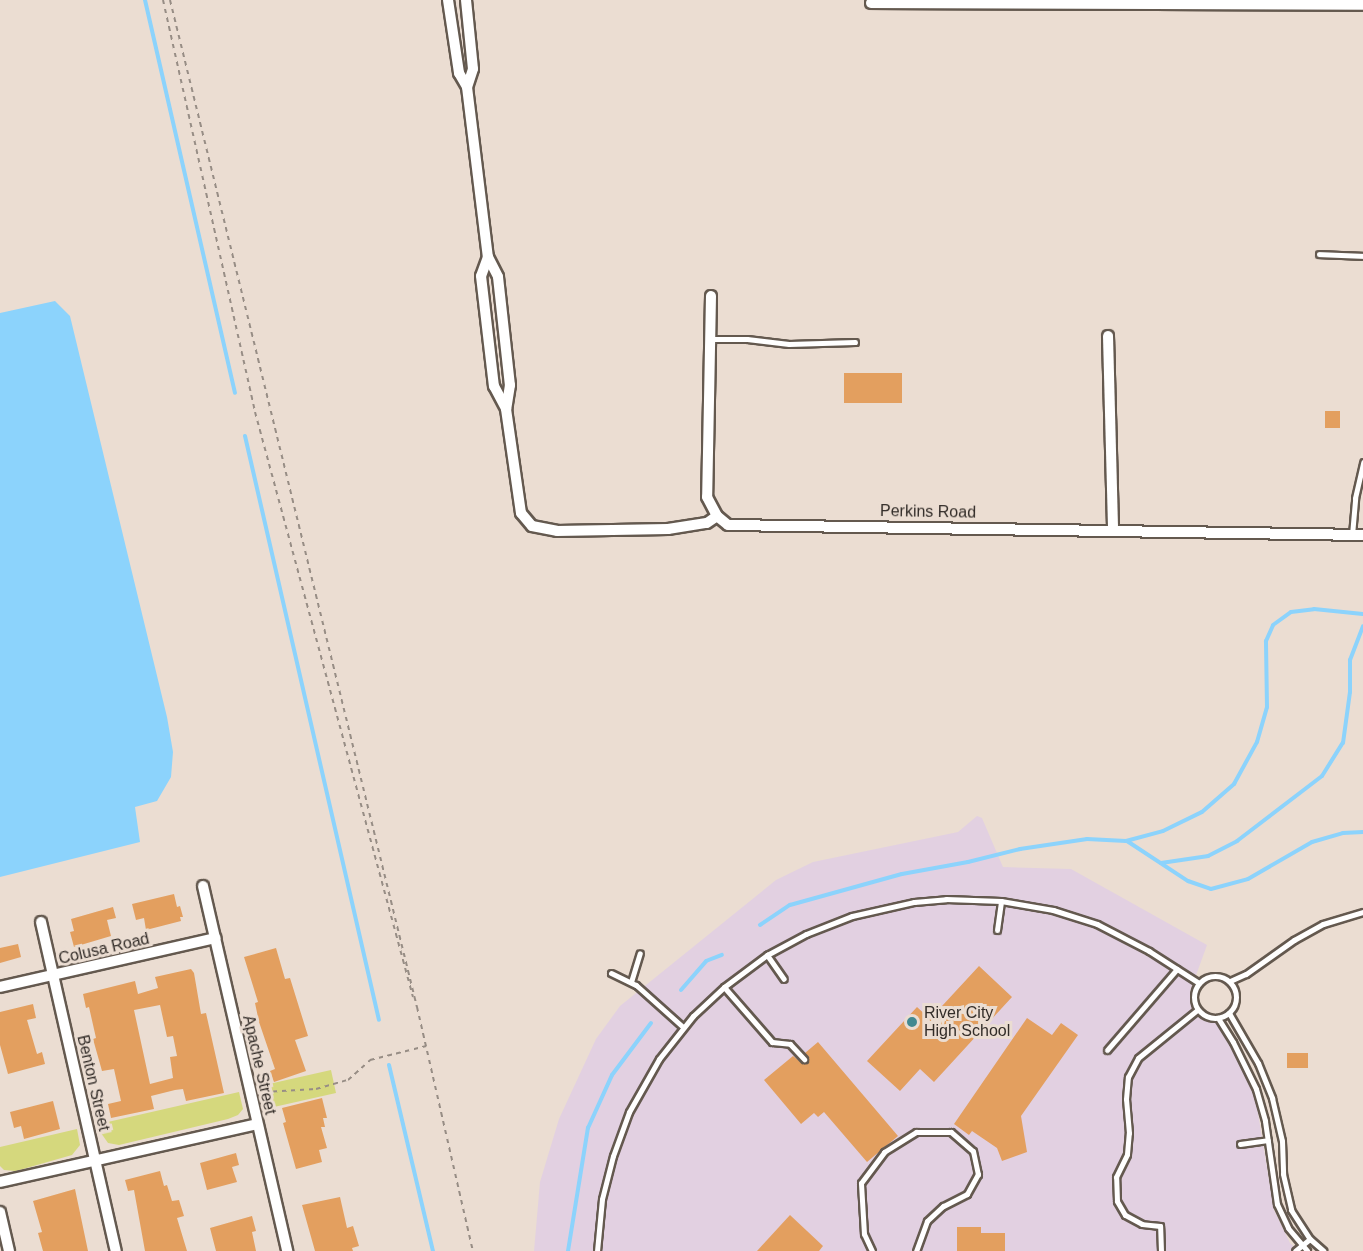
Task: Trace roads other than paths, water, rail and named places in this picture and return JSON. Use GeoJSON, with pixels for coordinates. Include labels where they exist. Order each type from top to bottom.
{"type":"FeatureCollection","features":[{"type":"Feature","properties":{"kind":"street"},"geometry":{"type":"LineString","coordinates":[[448,0],[459,73],[467,87],[488,257],[498,277],[510,385],[506,409],[521,513],[532,526],[556,531],[668,529],[707,523],[717,516],[707,497],[711,296]]}},
{"type":"Feature","properties":{"kind":"street"},"geometry":{"type":"LineString","coordinates":[[466,0],[474,69],[467,87]]}},
{"type":"Feature","properties":{"kind":"street"},"geometry":{"type":"LineString","coordinates":[[871,3],[1363,5]]}},
{"type":"Feature","properties":{"kind":"street"},"geometry":{"type":"LineString","coordinates":[[488,257],[481,276],[494,386],[506,409]]}},
{"type":"Feature","properties":{"kind":"street"},"geometry":{"type":"LineString","coordinates":[[1108,336],[1113,530]]}},
{"type":"Feature","properties":{"kind":"street","name":"Perkins Road"},"geometry":{"type":"LineString","coordinates":[[717,516],[728,525],[1358,535]]}},
{"type":"Feature","properties":{"kind":"street","name":"Apache Street"},"geometry":{"type":"LineString","coordinates":[[203,886],[287,1251]]}},
{"type":"Feature","properties":{"kind":"street","name":"Benton Street"},"geometry":{"type":"LineString","coordinates":[[41,922],[116,1251]]}},
{"type":"Feature","properties":{"kind":"street","name":"Colusa Road"},"geometry":{"type":"LineString","coordinates":[[0,987],[215,938]]}},
{"type":"Feature","properties":{"kind":"street"},"geometry":{"type":"LineString","coordinates":[[0,1182],[257,1124]]}},
{"type":"Feature","properties":{"kind":"street"},"geometry":{"type":"LineString","coordinates":[[0,1212],[9,1251]]}},
{"type":"Feature","properties":{"kind":"lane"},"geometry":{"type":"LineString","coordinates":[[1319,254],[1363,256]]}},
{"type":"Feature","properties":{"kind":"lane"},"geometry":{"type":"LineString","coordinates":[[710,339],[747,339],[789,344],[855,342]]}},
{"type":"Feature","properties":{"kind":"lane"},"geometry":{"type":"LineString","coordinates":[[1358,535],[1355,498],[1363,462]]}},
{"type":"Feature","properties":{"kind":"lane"},"geometry":{"type":"LineString","coordinates":[[597,1251],[602,1199],[620,1135],[645,1082],[683,1027],[724,987],[767,955],[829,924],[878,908],[946,899],[1001,901],[1053,910],[1097,924],[1149,951],[1199,983]]}},
{"type":"Feature","properties":{"kind":"lane"},"geometry":{"type":"LineString","coordinates":[[997,930],[1001,901]]}},
{"type":"Feature","properties":{"kind":"lane"},"geometry":{"type":"LineString","coordinates":[[1230,981],[1246,974],[1294,940],[1323,924],[1363,912]]}},
{"type":"Feature","properties":{"kind":"lane"},"geometry":{"type":"LineString","coordinates":[[631,982],[640,953]]}},
{"type":"Feature","properties":{"kind":"lane"},"geometry":{"type":"LineString","coordinates":[[767,955],[784,979]]}},
{"type":"Feature","properties":{"kind":"lane"},"geometry":{"type":"LineString","coordinates":[[1107,1050],[1177,969]]}},
{"type":"Feature","properties":{"kind":"lane"},"geometry":{"type":"LineString","coordinates":[[611,973],[631,982],[683,1027]]}},
{"type":"Feature","properties":{"kind":"lane"},"geometry":{"type":"LineString","coordinates":[[1217,975],[1230,981],[1236,994],[1236,1001],[1229,1013],[1218,1018],[1210,1018],[1197,1010],[1193,996],[1199,983],[1210,976],[1217,975]]}},
{"type":"Feature","properties":{"kind":"lane"},"geometry":{"type":"LineString","coordinates":[[724,987],[772,1042],[790,1044],[804,1059]]}},
{"type":"Feature","properties":{"kind":"lane"},"geometry":{"type":"LineString","coordinates":[[1161,1251],[1160,1226],[1142,1224],[1125,1215],[1117,1201],[1116,1177],[1127,1154],[1129,1133],[1126,1098],[1128,1077],[1138,1059],[1197,1010]]}},
{"type":"Feature","properties":{"kind":"lane"},"geometry":{"type":"LineString","coordinates":[[1229,1013],[1258,1063],[1272,1098],[1282,1141],[1283,1174],[1291,1210],[1310,1239],[1324,1251]]}},
{"type":"Feature","properties":{"kind":"lane"},"geometry":{"type":"LineString","coordinates":[[1218,1018],[1233,1042],[1256,1089],[1268,1140],[1277,1204],[1288,1228],[1307,1251]]}},
{"type":"Feature","properties":{"kind":"lane"},"geometry":{"type":"LineString","coordinates":[[872,1251],[864,1234],[861,1183],[884,1152],[916,1132],[951,1132],[973,1151],[978,1174],[967,1194],[944,1206],[927,1221],[916,1251]]}},
{"type":"Feature","properties":{"kind":"lane"},"geometry":{"type":"LineString","coordinates":[[1240,1144],[1268,1140]]}},
{"type":"Feature","properties":{"kind":"lane"},"geometry":{"type":"LineString","coordinates":[[1295,1251],[1310,1239]]}},
{"type":"Feature","properties":{"kind":"water"},"geometry":{"type":"Polygon","coordinates":[[[55,301],[70,316],[167,717],[173,752],[171,777],[157,801],[135,807],[140,842],[0,877],[0,313],[55,301]]]}},
{"type":"Feature","properties":{"kind":"waterway"},"geometry":{"type":"LineString","coordinates":[[145,0],[235,393]]}},
{"type":"Feature","properties":{"kind":"waterway"},"geometry":{"type":"LineString","coordinates":[[245,436],[379,1020]]}},
{"type":"Feature","properties":{"kind":"waterway"},"geometry":{"type":"LineString","coordinates":[[760,925],[790,905],[902,874],[968,862],[1020,849],[1087,839],[1126,841],[1163,831],[1202,812],[1234,784],[1257,742],[1267,707],[1266,641],[1273,625],[1291,612],[1314,609],[1363,614]]}},
{"type":"Feature","properties":{"kind":"waterway"},"geometry":{"type":"LineString","coordinates":[[1161,863],[1208,856],[1237,841],[1322,776],[1343,743],[1350,692],[1350,660],[1363,626]]}},
{"type":"Feature","properties":{"kind":"waterway"},"geometry":{"type":"LineString","coordinates":[[1127,841],[1188,881],[1211,889],[1248,879],[1312,842],[1343,833],[1363,832]]}},
{"type":"Feature","properties":{"kind":"waterway"},"geometry":{"type":"LineString","coordinates":[[681,990],[706,961],[722,955]]}},
{"type":"Feature","properties":{"kind":"waterway"},"geometry":{"type":"LineString","coordinates":[[568,1251],[588,1128],[612,1075],[651,1023]]}},
{"type":"Feature","properties":{"kind":"waterway"},"geometry":{"type":"LineString","coordinates":[[389,1065],[433,1251]]}},
{"type":"Feature","properties":{"kind":"place","name":"River City High School"},"geometry":{"type":"Point","coordinates":[912,1022]}}]}
